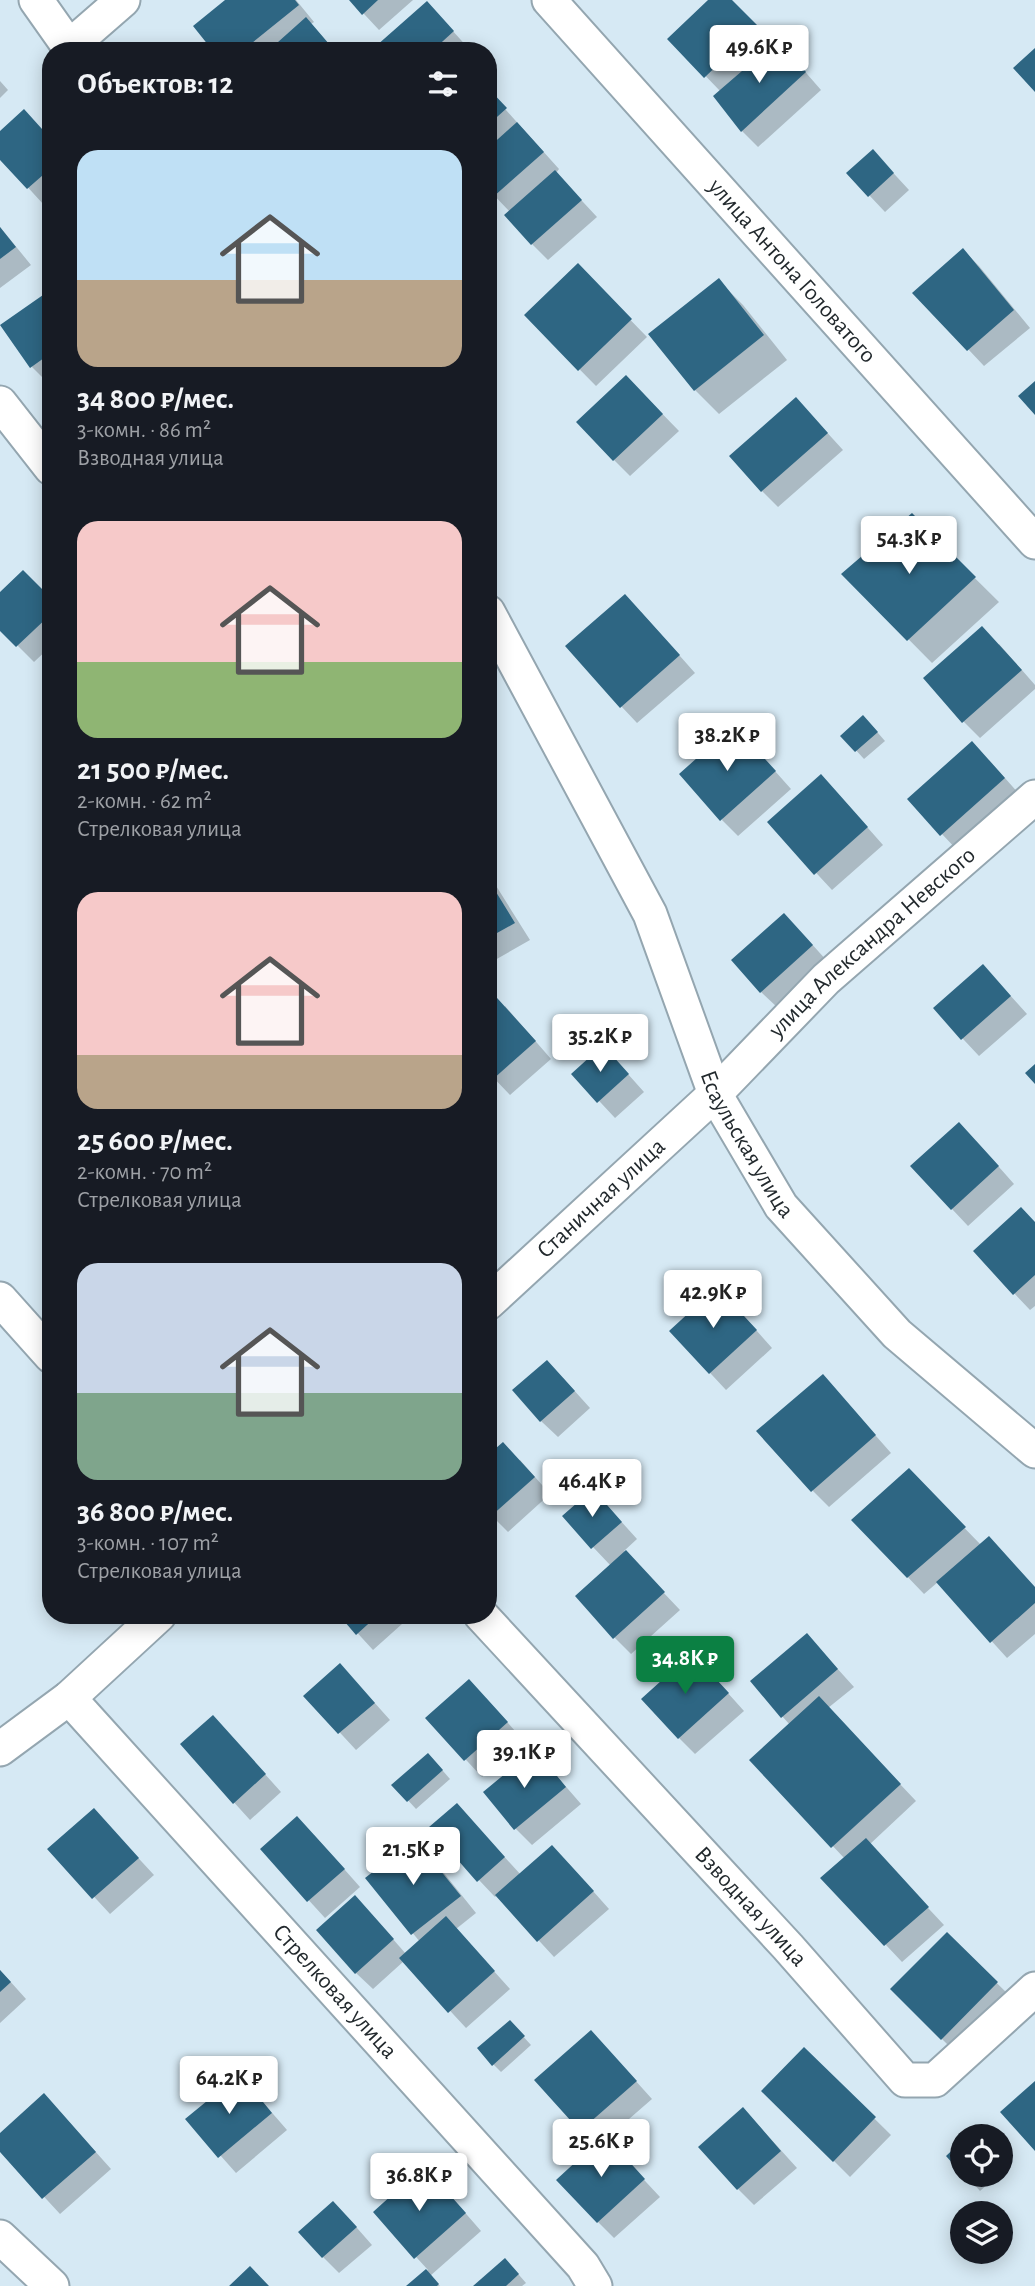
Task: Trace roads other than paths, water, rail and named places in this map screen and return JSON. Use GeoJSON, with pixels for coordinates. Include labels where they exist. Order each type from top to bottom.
{"type":"FeatureCollection","features":[{"type":"Feature","properties":{"kind":"street"},"geometry":{"type":"LineString","coordinates":[[36,0],[65,42]]}},
{"type":"Feature","properties":{"kind":"street"},"geometry":{"type":"LineString","coordinates":[[78,42],[123,0]]}},
{"type":"Feature","properties":{"kind":"street","name":"улица Антона Головатого"},"geometry":{"type":"LineString","coordinates":[[549,0],[1035,542]]}},
{"type":"Feature","properties":{"kind":"street"},"geometry":{"type":"LineString","coordinates":[[0,403],[42,457]]}},
{"type":"Feature","properties":{"kind":"street","name":"Есаульская улица"},"geometry":{"type":"LineString","coordinates":[[497,629],[650,914],[715,1094],[781,1206],[897,1334],[1035,1451]]}},
{"type":"Feature","properties":{"kind":"street","name":"улица Александра Невского"},"geometry":{"type":"LineString","coordinates":[[715,1094],[826,979],[1035,797]]}},
{"type":"Feature","properties":{"kind":"street","name":"Станичная улица"},"geometry":{"type":"LineString","coordinates":[[497,1295],[715,1094]]}},
{"type":"Feature","properties":{"kind":"street"},"geometry":{"type":"LineString","coordinates":[[0,1299],[42,1346]]}},
{"type":"Feature","properties":{"kind":"street"},"geometry":{"type":"LineString","coordinates":[[0,1749],[69,1698],[149,1624]]}},
{"type":"Feature","properties":{"kind":"street","name":"Взводная улица"},"geometry":{"type":"LineString","coordinates":[[489,1624],[788,1947],[905,2080],[934,2080],[1035,1989]]}},
{"type":"Feature","properties":{"kind":"street","name":"Стрелковая улица"},"geometry":{"type":"LineString","coordinates":[[69,1698],[583,2266],[595,2286]]}},
{"type":"Feature","properties":{"kind":"street"},"geometry":{"type":"LineString","coordinates":[[0,2237],[52,2286]]}}]}
